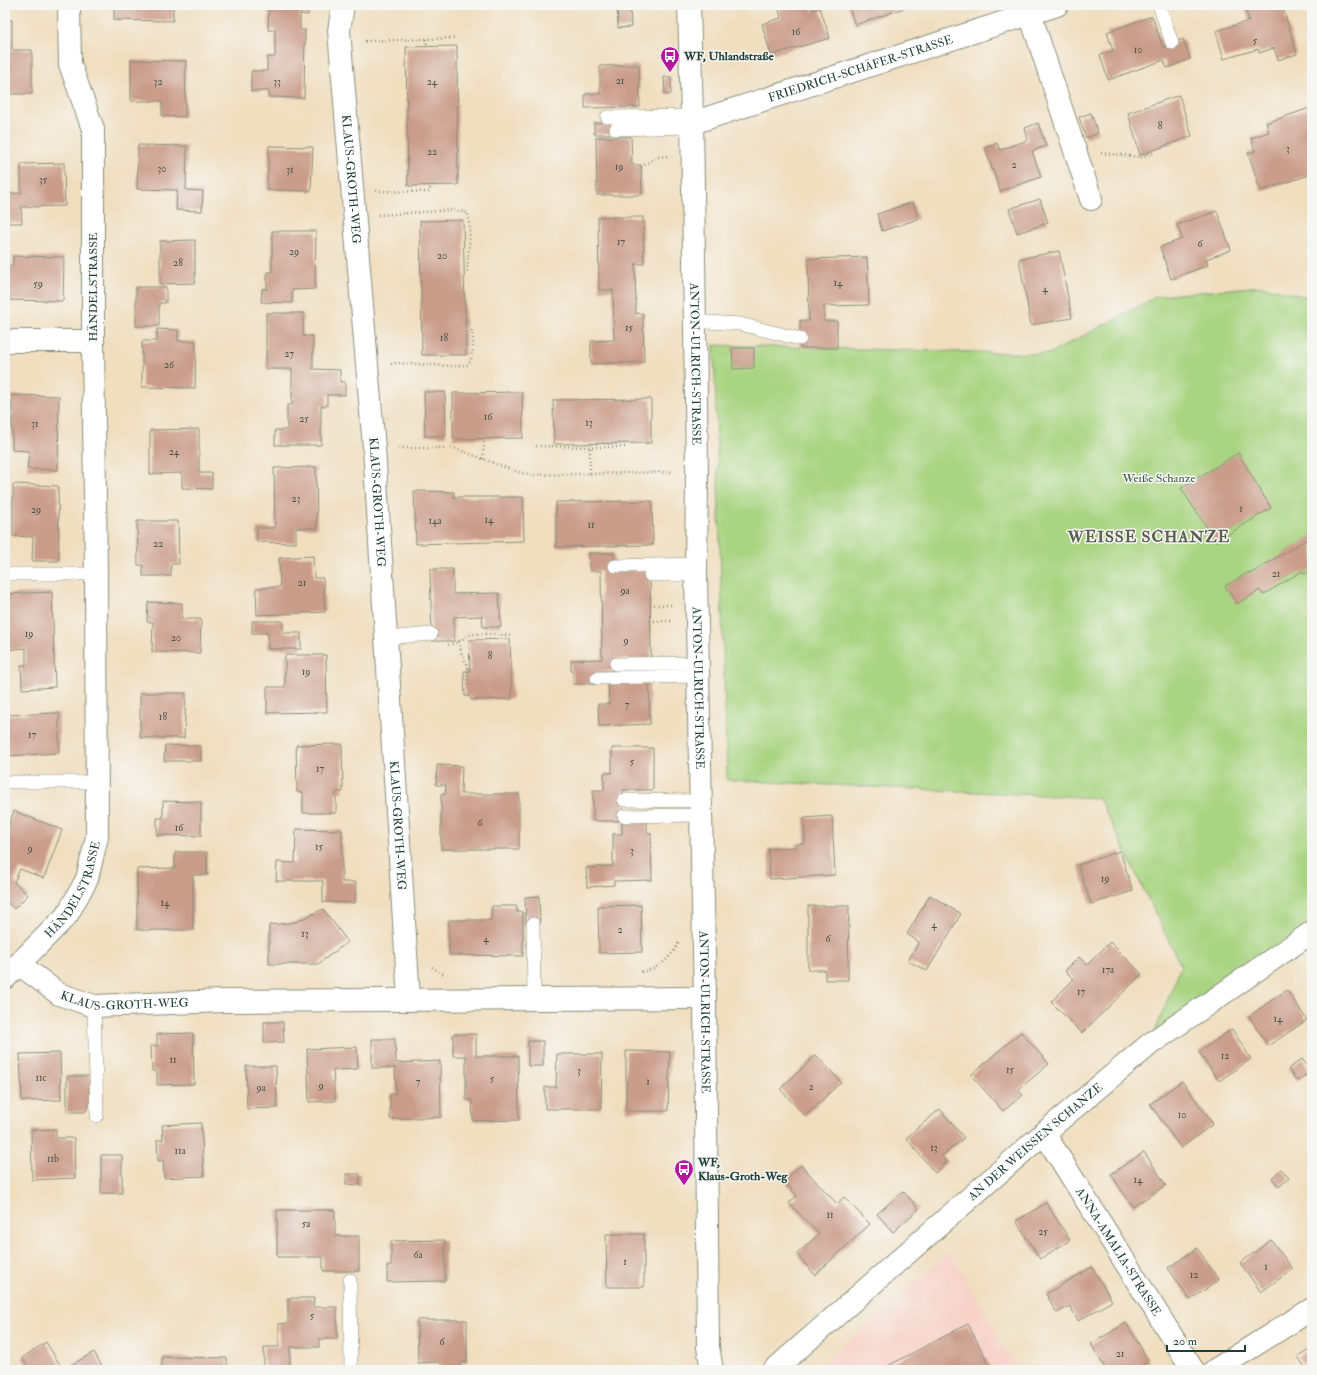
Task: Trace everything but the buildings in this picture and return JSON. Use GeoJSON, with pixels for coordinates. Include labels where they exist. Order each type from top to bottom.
{"type":"FeatureCollection","features":[{"type":"Feature","properties":{"kind":"street","name":"HÄNDELSTRASSE"},"geometry":{"type":"LineString","coordinates":[[12,971],[67,915],[86,879],[97,837],[98,782],[93,341],[93,128],[70,64],[69,5]]}},
{"type":"Feature","properties":{"kind":"street","name":"KLAUS-GROTH-WEG"},"geometry":{"type":"LineString","coordinates":[[343,5],[339,31],[374,448],[409,1000]]}},
{"type":"Feature","properties":{"kind":"street","name":"ANTON-ULRICH-STRASSE"},"geometry":{"type":"LineString","coordinates":[[688,5],[692,122],[697,471],[696,569],[705,998],[708,1347],[712,1370]]}},
{"type":"Feature","properties":{"kind":"street","name":"FRIEDRICH-SCHÄFER-STRASSE"},"geometry":{"type":"LineString","coordinates":[[692,122],[1057,5]]}},
{"type":"Feature","properties":{"kind":"street"},"geometry":{"type":"LineString","coordinates":[[1030,14],[1091,200]]}},
{"type":"Feature","properties":{"kind":"street"},"geometry":{"type":"LineString","coordinates":[[5,341],[93,341]]}},
{"type":"Feature","properties":{"kind":"street","name":"AN DER WEISSEN SCHANZE"},"geometry":{"type":"LineString","coordinates":[[774,1370],[1044,1133],[1150,1044],[1312,932]]}},
{"type":"Feature","properties":{"kind":"street","name":"KLAUS-GROTH-WEG"},"geometry":{"type":"LineString","coordinates":[[12,971],[59,994],[94,1006],[224,1001],[705,998]]}},
{"type":"Feature","properties":{"kind":"street","name":"ANNA-AMALIA-STRASSE"},"geometry":{"type":"LineString","coordinates":[[1044,1133],[1193,1370]]}},
{"type":"Feature","properties":{"kind":"street"},"geometry":{"type":"LineString","coordinates":[[1215,1370],[1312,1309]]}},
{"type":"Feature","properties":{"kind":"lane"},"geometry":{"type":"LineString","coordinates":[[1159,5],[1172,43]]}},
{"type":"Feature","properties":{"kind":"lane"},"geometry":{"type":"LineString","coordinates":[[607,117],[692,122]]}},
{"type":"Feature","properties":{"kind":"lane"},"geometry":{"type":"LineString","coordinates":[[616,129],[692,122]]}},
{"type":"Feature","properties":{"kind":"lane"},"geometry":{"type":"LineString","coordinates":[[707,322],[740,324],[800,339]]}},
{"type":"Feature","properties":{"kind":"lane"},"geometry":{"type":"LineString","coordinates":[[615,566],[696,569]]}},
{"type":"Feature","properties":{"kind":"lane"},"geometry":{"type":"LineString","coordinates":[[650,575],[696,569]]}},
{"type":"Feature","properties":{"kind":"lane"},"geometry":{"type":"LineString","coordinates":[[5,574],[96,574]]}},
{"type":"Feature","properties":{"kind":"lane"},"geometry":{"type":"LineString","coordinates":[[386,638],[431,634]]}},
{"type":"Feature","properties":{"kind":"lane"},"geometry":{"type":"LineString","coordinates":[[616,664],[698,670]]}},
{"type":"Feature","properties":{"kind":"lane"},"geometry":{"type":"LineString","coordinates":[[597,678],[698,670]]}},
{"type":"Feature","properties":{"kind":"lane"},"geometry":{"type":"LineString","coordinates":[[5,782],[98,782]]}},
{"type":"Feature","properties":{"kind":"lane"},"geometry":{"type":"LineString","coordinates":[[624,800],[701,808]]}},
{"type":"Feature","properties":{"kind":"lane"},"geometry":{"type":"LineString","coordinates":[[624,816],[701,808]]}},
{"type":"Feature","properties":{"kind":"lane"},"geometry":{"type":"LineString","coordinates":[[533,924],[534,999]]}},
{"type":"Feature","properties":{"kind":"lane"},"geometry":{"type":"LineString","coordinates":[[94,1006],[96,1116]]}},
{"type":"Feature","properties":{"kind":"lane"},"geometry":{"type":"LineString","coordinates":[[350,1280],[351,1370]]}},
{"type":"Feature","properties":{"kind":"path"},"geometry":{"type":"LineString","coordinates":[[364,41],[454,38]]}},
{"type":"Feature","properties":{"kind":"path"},"geometry":{"type":"LineString","coordinates":[[426,39],[427,47]]}},
{"type":"Feature","properties":{"kind":"path"},"geometry":{"type":"LineString","coordinates":[[1077,156],[1107,152],[1141,157],[1156,152]]}},
{"type":"Feature","properties":{"kind":"path"},"geometry":{"type":"LineString","coordinates":[[641,167],[657,157],[671,155]]}},
{"type":"Feature","properties":{"kind":"path"},"geometry":{"type":"LineString","coordinates":[[372,191],[429,192],[431,186]]}},
{"type":"Feature","properties":{"kind":"path"},"geometry":{"type":"LineString","coordinates":[[374,215],[455,210],[468,213],[470,232],[467,272]]}},
{"type":"Feature","properties":{"kind":"path"},"geometry":{"type":"LineString","coordinates":[[387,366],[394,363],[454,366],[468,365],[472,360],[472,333],[466,320]]}},
{"type":"Feature","properties":{"kind":"path"},"geometry":{"type":"LineString","coordinates":[[483,459],[484,440]]}},
{"type":"Feature","properties":{"kind":"path"},"geometry":{"type":"LineString","coordinates":[[536,446],[624,447]]}},
{"type":"Feature","properties":{"kind":"path"},"geometry":{"type":"LineString","coordinates":[[590,447],[590,473]]}},
{"type":"Feature","properties":{"kind":"path"},"geometry":{"type":"LineString","coordinates":[[374,448],[454,448],[518,472],[532,475],[697,471]]}},
{"type":"Feature","properties":{"kind":"path"},"geometry":{"type":"LineString","coordinates":[[650,605],[676,605]]}},
{"type":"Feature","properties":{"kind":"path"},"geometry":{"type":"LineString","coordinates":[[650,621],[677,621]]}},
{"type":"Feature","properties":{"kind":"path"},"geometry":{"type":"LineString","coordinates":[[441,647],[459,641],[471,634],[513,636]]}},
{"type":"Feature","properties":{"kind":"path"},"geometry":{"type":"LineString","coordinates":[[459,641],[462,655],[468,666],[468,685],[470,686]]}},
{"type":"Feature","properties":{"kind":"shaded area"},"geometry":{"type":"Polygon","coordinates":[[[950,1252],[1017,1370],[817,1370],[950,1252]]]}},
{"type":"Feature","properties":{"kind":"green space","name":"Weiße Schanze"},"geometry":{"type":"Polygon","coordinates":[[[1261,286],[1312,298],[1312,932],[1150,1044],[1181,966],[1099,798],[727,780],[714,345],[1049,354],[1158,296],[1261,286]]]}},
{"type":"Feature","properties":{"kind":"place","name":"WF, Uhlandstraße"},"geometry":{"type":"Point","coordinates":[670,73]}},
{"type":"Feature","properties":{"kind":"place","name":"WF, Klaus-Groth-Weg"},"geometry":{"type":"Point","coordinates":[684,1186]}},
{"type":"Feature","properties":{"kind":"district","name":"WEISSE SCHANZE"},"geometry":{"type":"Point","coordinates":[1149,536]}}]}
